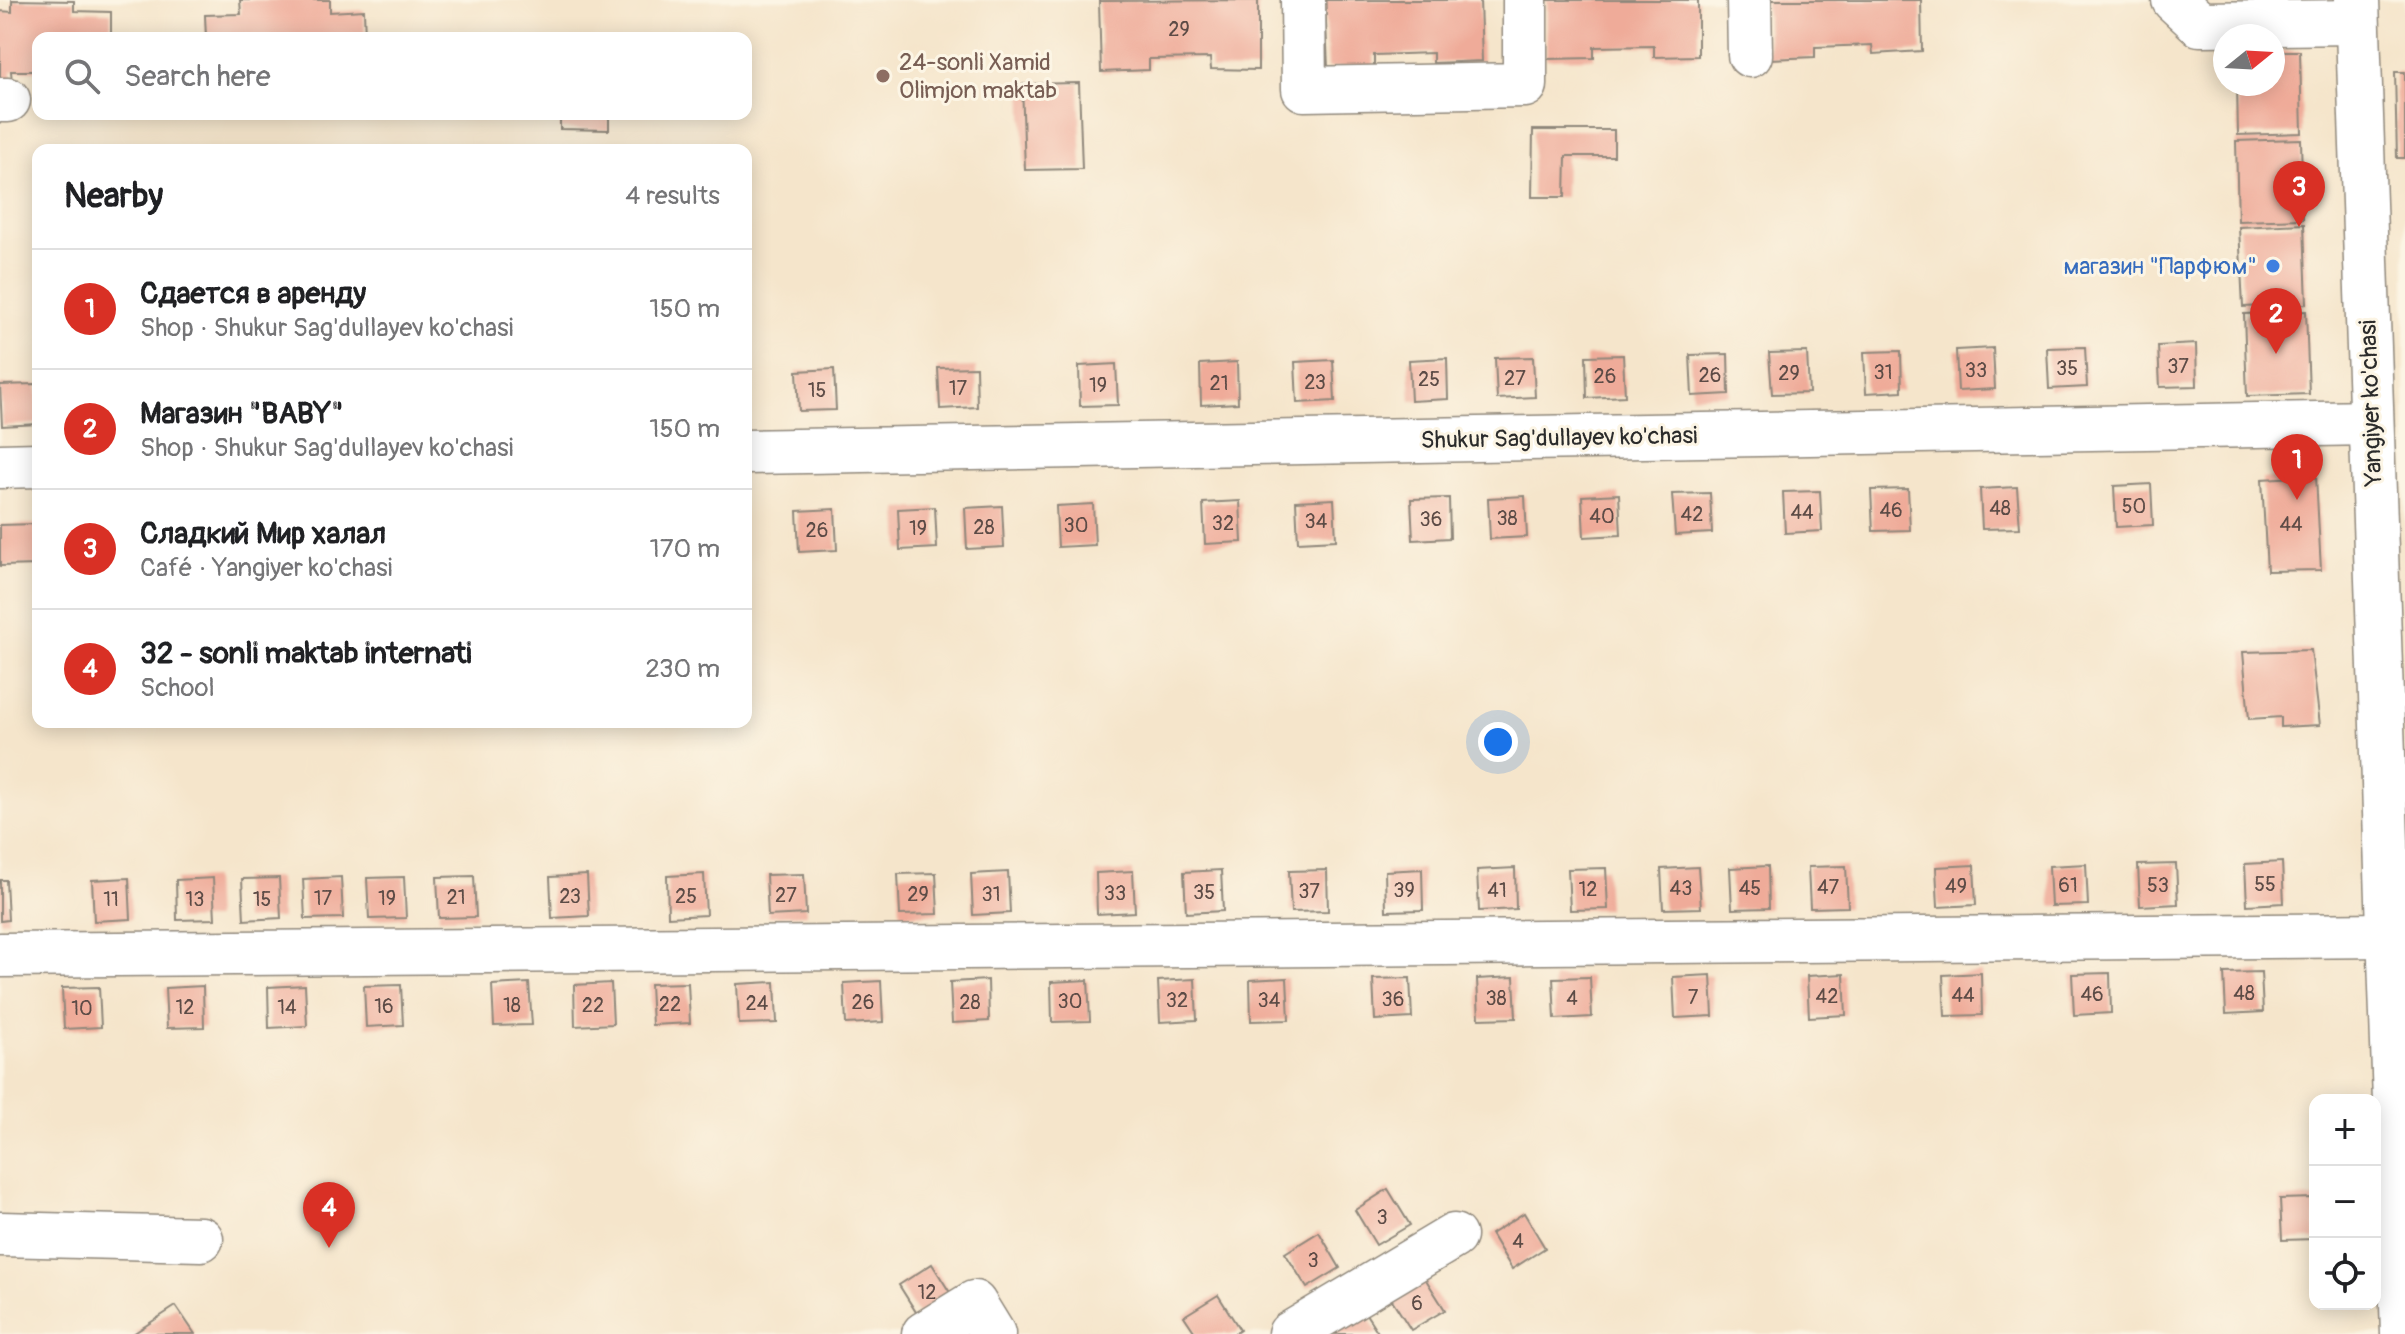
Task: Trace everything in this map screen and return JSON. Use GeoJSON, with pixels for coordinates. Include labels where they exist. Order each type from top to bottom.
{"type":"FeatureCollection","features":[{"type":"Feature","properties":{"kind":"street"},"geometry":{"type":"LineString","coordinates":[[1303,0],[1304,89],[1525,85],[1525,0]]}},
{"type":"Feature","properties":{"kind":"street"},"geometry":{"type":"LineString","coordinates":[[1749,0],[1750,55]]}},
{"type":"Feature","properties":{"kind":"street"},"geometry":{"type":"LineString","coordinates":[[2174,0],[2200,24],[2356,11]]}},
{"type":"Feature","properties":{"kind":"street","name":"Yangiyer ko'chasi"},"geometry":{"type":"LineString","coordinates":[[2356,11],[2389,935],[2398,986],[2403,1334]]}},
{"type":"Feature","properties":{"kind":"street","name":"Shukur Sag'dullayev ko'chasi"},"geometry":{"type":"LineString","coordinates":[[752,452],[2371,423]]}},
{"type":"Feature","properties":{"kind":"street"},"geometry":{"type":"LineString","coordinates":[[0,466],[32,465]]}},
{"type":"Feature","properties":{"kind":"street"},"geometry":{"type":"LineString","coordinates":[[0,955],[2389,935]]}},
{"type":"Feature","properties":{"kind":"street"},"geometry":{"type":"LineString","coordinates":[[0,1234],[201,1239]]}},
{"type":"Feature","properties":{"kind":"street"},"geometry":{"type":"LineString","coordinates":[[1290,1334],[1454,1236]]}},
{"type":"Feature","properties":{"kind":"street"},"geometry":{"type":"LineString","coordinates":[[924,1334],[974,1303],[993,1334]]}},
{"type":"Feature","properties":{"kind":"building"},"geometry":{"type":"Polygon","coordinates":[[[12,0],[74,1],[74,11],[111,12],[111,32],[32,32],[32,71],[11,71],[12,82],[0,81],[0,11],[12,12],[12,0]]]}},
{"type":"Feature","properties":{"kind":"building"},"geometry":{"type":"Polygon","coordinates":[[[240,0],[330,0],[330,12],[364,10],[365,32],[206,32],[205,15],[241,14],[240,0]]]}},
{"type":"Feature","properties":{"kind":"building"},"geometry":{"type":"Polygon","coordinates":[[[1258,0],[1258,70],[1211,69],[1210,58],[1149,59],[1149,70],[1101,72],[1099,1],[1258,0]]]}},
{"type":"Feature","properties":{"kind":"building"},"geometry":{"type":"Polygon","coordinates":[[[1325,0],[1480,0],[1482,61],[1433,63],[1433,53],[1374,55],[1374,66],[1328,68],[1325,0]]]}},
{"type":"Feature","properties":{"kind":"building"},"geometry":{"type":"Polygon","coordinates":[[[1547,0],[1698,0],[1698,56],[1654,57],[1654,46],[1594,47],[1594,58],[1546,59],[1547,0]]]}},
{"type":"Feature","properties":{"kind":"building"},"geometry":{"type":"Polygon","coordinates":[[[1766,0],[1921,0],[1922,51],[1873,54],[1872,45],[1815,47],[1815,57],[1769,59],[1766,0]]]}},
{"type":"Feature","properties":{"kind":"building"},"geometry":{"type":"Polygon","coordinates":[[[2285,51],[2300,51],[2302,133],[2238,135],[2237,96],[2285,96],[2285,51]]]}},
{"type":"Feature","properties":{"kind":"building"},"geometry":{"type":"Polygon","coordinates":[[[2395,72],[2405,72],[2405,158],[2397,158],[2395,72]]]}},
{"type":"Feature","properties":{"kind":"building"},"geometry":{"type":"Polygon","coordinates":[[[1079,83],[1082,169],[1025,170],[1022,84],[1079,83]]]}},
{"type":"Feature","properties":{"kind":"building"},"geometry":{"type":"Polygon","coordinates":[[[560,120],[609,120],[609,130],[560,129],[560,120]]]}},
{"type":"Feature","properties":{"kind":"building"},"geometry":{"type":"Polygon","coordinates":[[[1533,130],[1614,130],[1614,156],[1566,156],[1565,197],[1532,197],[1533,130]]]}},
{"type":"Feature","properties":{"kind":"building"},"geometry":{"type":"Polygon","coordinates":[[[2301,139],[2303,219],[2238,221],[2236,141],[2301,139]]]}},
{"type":"Feature","properties":{"kind":"building","name":"магазин \"Парфюм\""},"geometry":{"type":"Polygon","coordinates":[[[2304,224],[2307,304],[2243,307],[2239,227],[2304,224]]]}},
{"type":"Feature","properties":{"kind":"building"},"geometry":{"type":"Polygon","coordinates":[[[2306,311],[2309,394],[2247,396],[2244,314],[2306,311]]]}},
{"type":"Feature","properties":{"kind":"building"},"geometry":{"type":"Polygon","coordinates":[[[2196,344],[2197,386],[2160,387],[2158,346],[2196,344]]]}},
{"type":"Feature","properties":{"kind":"building"},"geometry":{"type":"Polygon","coordinates":[[[2085,347],[2087,387],[2049,389],[2047,348],[2085,347]]]}},
{"type":"Feature","properties":{"kind":"building"},"geometry":{"type":"Polygon","coordinates":[[[1993,348],[1995,389],[1958,391],[1956,350],[1993,348]]]}},
{"type":"Feature","properties":{"kind":"building"},"geometry":{"type":"Polygon","coordinates":[[[1901,351],[1902,391],[1866,393],[1864,352],[1901,351]]]}},
{"type":"Feature","properties":{"kind":"building"},"geometry":{"type":"Polygon","coordinates":[[[1807,352],[1809,393],[1772,394],[1769,353],[1807,352]]]}},
{"type":"Feature","properties":{"kind":"building"},"geometry":{"type":"Polygon","coordinates":[[[1728,354],[1729,394],[1692,396],[1690,355],[1728,354]]]}},
{"type":"Feature","properties":{"kind":"building"},"geometry":{"type":"Polygon","coordinates":[[[1623,355],[1625,396],[1587,398],[1586,356],[1623,355]]]}},
{"type":"Feature","properties":{"kind":"building"},"geometry":{"type":"Polygon","coordinates":[[[1533,357],[1535,397],[1497,399],[1495,358],[1533,357]]]}},
{"type":"Feature","properties":{"kind":"building"},"geometry":{"type":"Polygon","coordinates":[[[1447,358],[1448,399],[1411,401],[1409,360],[1447,358]]]}},
{"type":"Feature","properties":{"kind":"building"},"geometry":{"type":"Polygon","coordinates":[[[1333,360],[1335,401],[1297,403],[1295,362],[1333,360]]]}},
{"type":"Feature","properties":{"kind":"building"},"geometry":{"type":"Polygon","coordinates":[[[1237,362],[1238,403],[1201,405],[1200,364],[1237,362]]]}},
{"type":"Feature","properties":{"kind":"building"},"geometry":{"type":"Polygon","coordinates":[[[1116,364],[1118,405],[1080,406],[1079,366],[1116,364]]]}},
{"type":"Feature","properties":{"kind":"building"},"geometry":{"type":"Polygon","coordinates":[[[976,367],[977,407],[940,409],[938,368],[976,367]]]}},
{"type":"Feature","properties":{"kind":"building"},"geometry":{"type":"Polygon","coordinates":[[[834,369],[836,410],[799,411],[797,371],[834,369]]]}},
{"type":"Feature","properties":{"kind":"building"},"geometry":{"type":"Polygon","coordinates":[[[32,384],[32,424],[2,426],[0,385],[32,384]]]}},
{"type":"Feature","properties":{"kind":"building"},"geometry":{"type":"Polygon","coordinates":[[[2316,476],[2321,570],[2267,571],[2262,479],[2316,476]]]}},
{"type":"Feature","properties":{"kind":"building"},"geometry":{"type":"Polygon","coordinates":[[[2151,484],[2153,525],[2116,527],[2114,486],[2151,484]]]}},
{"type":"Feature","properties":{"kind":"building"},"geometry":{"type":"Polygon","coordinates":[[[2017,487],[2020,528],[1982,529],[1980,489],[2017,487]]]}},
{"type":"Feature","properties":{"kind":"building"},"geometry":{"type":"Polygon","coordinates":[[[1908,489],[1910,530],[1873,531],[1871,490],[1908,489]]]}},
{"type":"Feature","properties":{"kind":"building"},"geometry":{"type":"Polygon","coordinates":[[[1820,491],[1822,531],[1785,533],[1783,492],[1820,491]]]}},
{"type":"Feature","properties":{"kind":"building"},"geometry":{"type":"Polygon","coordinates":[[[1710,493],[1712,533],[1675,535],[1672,494],[1710,493]]]}},
{"type":"Feature","properties":{"kind":"building"},"geometry":{"type":"Polygon","coordinates":[[[1619,494],[1621,535],[1584,537],[1582,496],[1619,494]]]}},
{"type":"Feature","properties":{"kind":"building"},"geometry":{"type":"Polygon","coordinates":[[[1525,496],[1527,537],[1490,539],[1488,498],[1525,496]]]}},
{"type":"Feature","properties":{"kind":"building"},"geometry":{"type":"Polygon","coordinates":[[[1449,498],[1450,538],[1413,540],[1411,499],[1449,498]]]}},
{"type":"Feature","properties":{"kind":"building"},"geometry":{"type":"Polygon","coordinates":[[[1334,499],[1336,540],[1298,542],[1296,501],[1334,499]]]}},
{"type":"Feature","properties":{"kind":"building"},"geometry":{"type":"Polygon","coordinates":[[[1240,501],[1242,542],[1205,544],[1203,503],[1240,501]]]}},
{"type":"Feature","properties":{"kind":"building"},"geometry":{"type":"Polygon","coordinates":[[[1093,504],[1095,545],[1058,547],[1056,506],[1093,504]]]}},
{"type":"Feature","properties":{"kind":"building"},"geometry":{"type":"Polygon","coordinates":[[[1002,506],[1004,547],[967,549],[965,508],[1002,506]]]}},
{"type":"Feature","properties":{"kind":"building"},"geometry":{"type":"Polygon","coordinates":[[[935,507],[937,548],[900,550],[898,509],[935,507]]]}},
{"type":"Feature","properties":{"kind":"building"},"geometry":{"type":"Polygon","coordinates":[[[835,509],[837,550],[799,552],[797,511],[835,509]]]}},
{"type":"Feature","properties":{"kind":"building"},"geometry":{"type":"Polygon","coordinates":[[[32,524],[32,565],[0,566],[0,525],[32,524]]]}},
{"type":"Feature","properties":{"kind":"building"},"geometry":{"type":"Polygon","coordinates":[[[2311,650],[2320,725],[2281,727],[2281,717],[2249,719],[2243,652],[2311,650]]]}},
{"type":"Feature","properties":{"kind":"building"},"geometry":{"type":"Polygon","coordinates":[[[2282,862],[2284,903],[2247,905],[2245,864],[2282,862]]]}},
{"type":"Feature","properties":{"kind":"building"},"geometry":{"type":"Polygon","coordinates":[[[2086,864],[2088,905],[2051,906],[2049,866],[2086,864]]]}},
{"type":"Feature","properties":{"kind":"building"},"geometry":{"type":"Polygon","coordinates":[[[2176,864],[2178,904],[2140,906],[2138,865],[2176,864]]]}},
{"type":"Feature","properties":{"kind":"building"},"geometry":{"type":"Polygon","coordinates":[[[1974,865],[1976,905],[1938,907],[1936,867],[1974,865]]]}},
{"type":"Feature","properties":{"kind":"building"},"geometry":{"type":"Polygon","coordinates":[[[1768,866],[1769,908],[1732,909],[1730,868],[1768,866]]]}},
{"type":"Feature","properties":{"kind":"building"},"geometry":{"type":"Polygon","coordinates":[[[1846,866],[1848,907],[1810,908],[1808,867],[1846,866]]]}},
{"type":"Feature","properties":{"kind":"building"},"geometry":{"type":"Polygon","coordinates":[[[1698,867],[1701,908],[1663,909],[1661,869],[1698,867]]]}},
{"type":"Feature","properties":{"kind":"building"},"geometry":{"type":"Polygon","coordinates":[[[1515,868],[1516,909],[1479,911],[1477,870],[1515,868]]]}},
{"type":"Feature","properties":{"kind":"building"},"geometry":{"type":"Polygon","coordinates":[[[1606,868],[1608,909],[1570,910],[1568,869],[1606,868]]]}},
{"type":"Feature","properties":{"kind":"building"},"geometry":{"type":"Polygon","coordinates":[[[1422,869],[1423,910],[1386,911],[1385,871],[1422,869]]]}},
{"type":"Feature","properties":{"kind":"building"},"geometry":{"type":"Polygon","coordinates":[[[1221,870],[1223,911],[1186,913],[1184,872],[1221,870]]]}},
{"type":"Feature","properties":{"kind":"building"},"geometry":{"type":"Polygon","coordinates":[[[1327,870],[1328,911],[1291,912],[1289,871],[1327,870]]]}},
{"type":"Feature","properties":{"kind":"building"},"geometry":{"type":"Polygon","coordinates":[[[1133,871],[1135,912],[1097,914],[1096,873],[1133,871]]]}},
{"type":"Feature","properties":{"kind":"building"},"geometry":{"type":"Polygon","coordinates":[[[1008,872],[1010,913],[973,915],[971,874],[1008,872]]]}},
{"type":"Feature","properties":{"kind":"building"},"geometry":{"type":"Polygon","coordinates":[[[936,873],[938,914],[900,915],[898,874],[936,873]]]}},
{"type":"Feature","properties":{"kind":"building"},"geometry":{"type":"Polygon","coordinates":[[[704,874],[706,915],[668,917],[667,876],[704,874]]]}},
{"type":"Feature","properties":{"kind":"building"},"geometry":{"type":"Polygon","coordinates":[[[804,874],[806,914],[768,916],[766,875],[804,874]]]}},
{"type":"Feature","properties":{"kind":"building"},"geometry":{"type":"Polygon","coordinates":[[[587,875],[589,916],[552,918],[550,877],[587,875]]]}},
{"type":"Feature","properties":{"kind":"building"},"geometry":{"type":"Polygon","coordinates":[[[474,876],[476,917],[439,918],[437,877],[474,876]]]}},
{"type":"Feature","properties":{"kind":"building"},"geometry":{"type":"Polygon","coordinates":[[[341,877],[343,918],[305,919],[303,879],[341,877]]]}},
{"type":"Feature","properties":{"kind":"building"},"geometry":{"type":"Polygon","coordinates":[[[404,877],[406,918],[369,919],[367,878],[404,877]]]}},
{"type":"Feature","properties":{"kind":"building"},"geometry":{"type":"Polygon","coordinates":[[[129,878],[131,919],[94,921],[92,880],[129,878]]]}},
{"type":"Feature","properties":{"kind":"building"},"geometry":{"type":"Polygon","coordinates":[[[213,878],[215,919],[177,920],[176,880],[213,878]]]}},
{"type":"Feature","properties":{"kind":"building"},"geometry":{"type":"Polygon","coordinates":[[[279,878],[281,918],[244,920],[242,879],[279,878]]]}},
{"type":"Feature","properties":{"kind":"building"},"geometry":{"type":"Polygon","coordinates":[[[0,880],[6,880],[8,920],[0,921],[0,880]]]}},
{"type":"Feature","properties":{"kind":"building"},"geometry":{"type":"Polygon","coordinates":[[[2261,972],[2263,1012],[2226,1014],[2224,973],[2261,972]]]}},
{"type":"Feature","properties":{"kind":"building"},"geometry":{"type":"Polygon","coordinates":[[[1981,973],[1982,1015],[1945,1016],[1943,975],[1981,973]]]}},
{"type":"Feature","properties":{"kind":"building"},"geometry":{"type":"Polygon","coordinates":[[[2110,973],[2111,1013],[2074,1015],[2072,974],[2110,973]]]}},
{"type":"Feature","properties":{"kind":"building"},"geometry":{"type":"Polygon","coordinates":[[[1844,974],[1846,1015],[1809,1017],[1807,976],[1844,974]]]}},
{"type":"Feature","properties":{"kind":"building"},"geometry":{"type":"Polygon","coordinates":[[[1711,975],[1713,1016],[1675,1018],[1673,977],[1711,975]]]}},
{"type":"Feature","properties":{"kind":"building"},"geometry":{"type":"Polygon","coordinates":[[[1514,977],[1516,1018],[1479,1019],[1477,979],[1514,977]]]}},
{"type":"Feature","properties":{"kind":"building"},"geometry":{"type":"Polygon","coordinates":[[[1590,977],[1592,1017],[1555,1019],[1553,978],[1590,977]]]}},
{"type":"Feature","properties":{"kind":"building"},"geometry":{"type":"Polygon","coordinates":[[[1287,978],[1289,1020],[1251,1021],[1250,980],[1287,978]]]}},
{"type":"Feature","properties":{"kind":"building"},"geometry":{"type":"Polygon","coordinates":[[[1410,978],[1412,1018],[1375,1020],[1373,979],[1410,978]]]}},
{"type":"Feature","properties":{"kind":"building"},"geometry":{"type":"Polygon","coordinates":[[[1195,979],[1197,1020],[1160,1022],[1158,981],[1195,979]]]}},
{"type":"Feature","properties":{"kind":"building"},"geometry":{"type":"Polygon","coordinates":[[[988,980],[989,1021],[952,1023],[950,982],[988,980]]]}},
{"type":"Feature","properties":{"kind":"building"},"geometry":{"type":"Polygon","coordinates":[[[1088,980],[1090,1021],[1052,1022],[1051,982],[1088,980]]]}},
{"type":"Feature","properties":{"kind":"building"},"geometry":{"type":"Polygon","coordinates":[[[881,981],[883,1022],[846,1024],[844,983],[881,981]]]}},
{"type":"Feature","properties":{"kind":"building"},"geometry":{"type":"Polygon","coordinates":[[[775,982],[777,1023],[739,1024],[737,984],[775,982]]]}},
{"type":"Feature","properties":{"kind":"building"},"geometry":{"type":"Polygon","coordinates":[[[529,983],[532,1025],[494,1026],[492,985],[529,983]]]}},
{"type":"Feature","properties":{"kind":"building"},"geometry":{"type":"Polygon","coordinates":[[[611,983],[613,1024],[575,1026],[574,985],[611,983]]]}},
{"type":"Feature","properties":{"kind":"building"},"geometry":{"type":"Polygon","coordinates":[[[688,983],[690,1023],[652,1025],[650,984],[688,983]]]}},
{"type":"Feature","properties":{"kind":"building"},"geometry":{"type":"Polygon","coordinates":[[[305,985],[307,1026],[269,1028],[268,987],[305,985]]]}},
{"type":"Feature","properties":{"kind":"building"},"geometry":{"type":"Polygon","coordinates":[[[401,985],[403,1025],[366,1027],[364,986],[401,985]]]}},
{"type":"Feature","properties":{"kind":"building"},"geometry":{"type":"Polygon","coordinates":[[[203,986],[204,1027],[167,1028],[165,988],[203,986]]]}},
{"type":"Feature","properties":{"kind":"building"},"geometry":{"type":"Polygon","coordinates":[[[99,987],[101,1027],[64,1029],[62,988],[99,987]]]}},
{"type":"Feature","properties":{"kind":"building"},"geometry":{"type":"Polygon","coordinates":[[[1388,1189],[1410,1225],[1376,1245],[1355,1210],[1388,1189]]]}},
{"type":"Feature","properties":{"kind":"building"},"geometry":{"type":"Polygon","coordinates":[[[2309,1198],[2309,1239],[2282,1240],[2280,1199],[2309,1198]]]}},
{"type":"Feature","properties":{"kind":"building"},"geometry":{"type":"Polygon","coordinates":[[[1524,1213],[1545,1248],[1512,1269],[1491,1234],[1524,1213]]]}},
{"type":"Feature","properties":{"kind":"building"},"geometry":{"type":"Polygon","coordinates":[[[1319,1232],[1340,1268],[1307,1288],[1285,1253],[1319,1232]]]}},
{"type":"Feature","properties":{"kind":"building"},"geometry":{"type":"Polygon","coordinates":[[[932,1264],[954,1299],[921,1320],[899,1285],[932,1264]]]}},
{"type":"Feature","properties":{"kind":"building"},"geometry":{"type":"Polygon","coordinates":[[[1423,1275],[1445,1310],[1411,1330],[1389,1295],[1423,1275]]]}},
{"type":"Feature","properties":{"kind":"building"},"geometry":{"type":"Polygon","coordinates":[[[1218,1295],[1240,1330],[1234,1334],[1196,1334],[1184,1316],[1218,1295]]]}},
{"type":"Feature","properties":{"kind":"building"},"geometry":{"type":"Polygon","coordinates":[[[176,1306],[195,1334],[133,1334],[176,1306]]]}},
{"type":"Feature","properties":{"kind":"building"},"geometry":{"type":"Polygon","coordinates":[[[1364,1311],[1379,1334],[1333,1334],[1364,1311]]]}},
{"type":"Feature","properties":{"kind":"place","name":"24-sonli Xamid Olimjon maktab"},"geometry":{"type":"Point","coordinates":[883,76]}},
{"type":"Feature","properties":{"kind":"place","name":"Сладкий Мир халал"},"geometry":{"type":"Point","coordinates":[2299,227]}},
{"type":"Feature","properties":{"kind":"place","name":"магазин \"Парфюм\""},"geometry":{"type":"Point","coordinates":[2273,266]}},
{"type":"Feature","properties":{"kind":"place","name":"Магазин \"BABY\""},"geometry":{"type":"Point","coordinates":[2276,354]}},
{"type":"Feature","properties":{"kind":"place","name":"Сдается в аренду"},"geometry":{"type":"Point","coordinates":[2297,500]}},
{"type":"Feature","properties":{"kind":"place","name":"32 - sonli maktab internati"},"geometry":{"type":"Point","coordinates":[329,1248]}}]}
